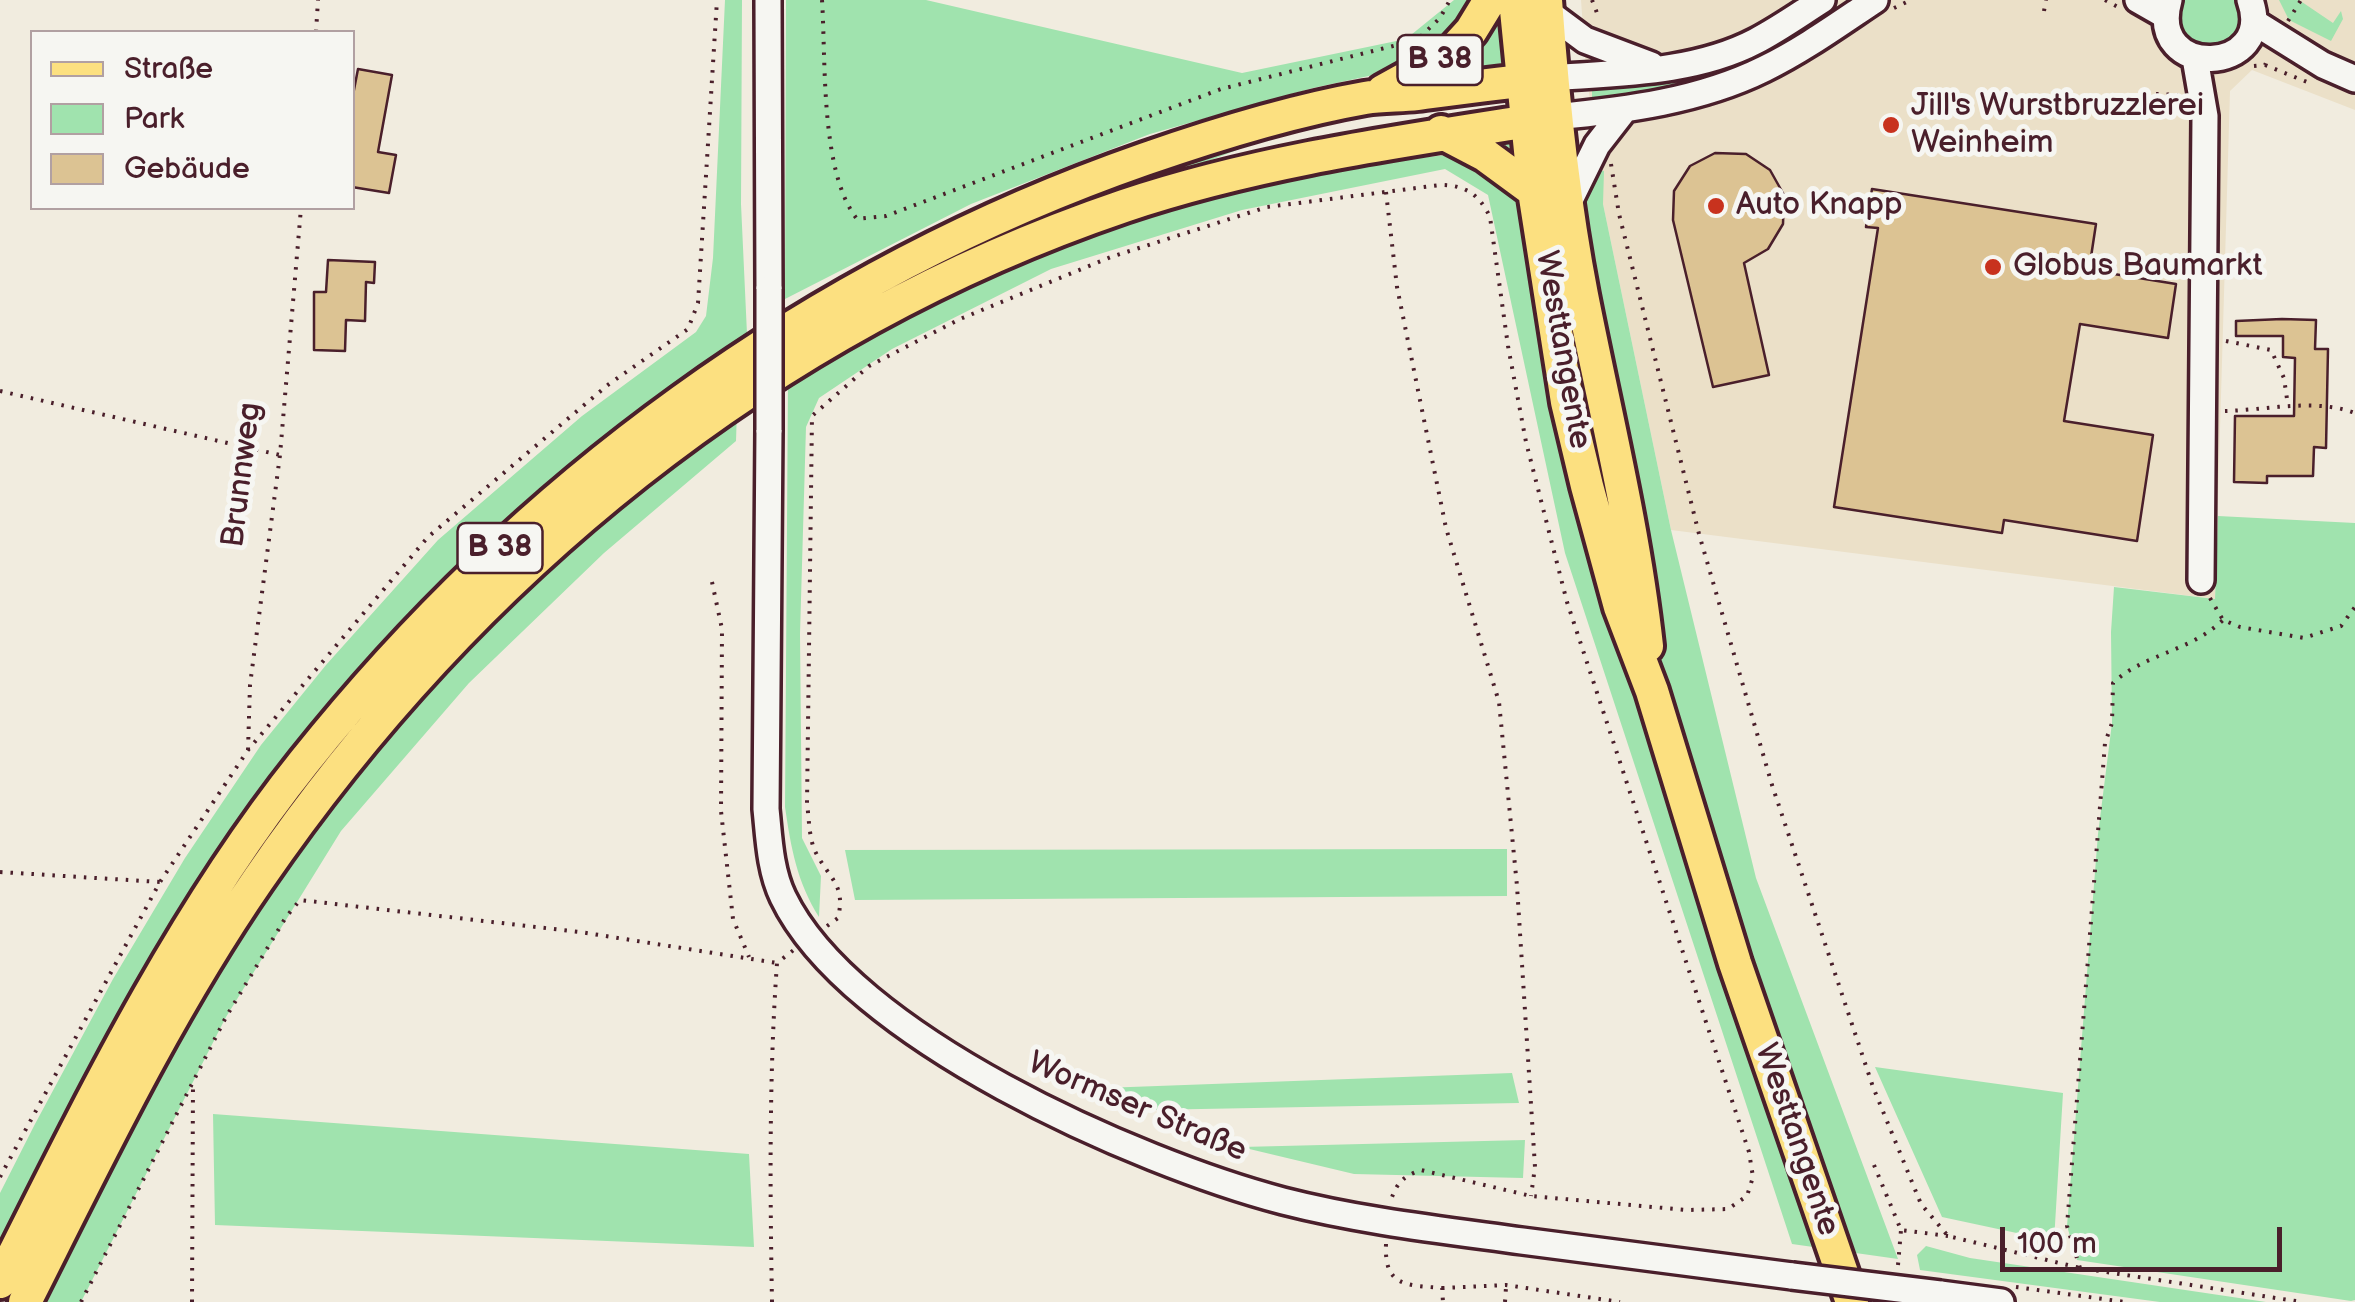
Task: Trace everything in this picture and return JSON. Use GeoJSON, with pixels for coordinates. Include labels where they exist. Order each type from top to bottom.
{"type":"FeatureCollection","features":[{"type":"Feature","properties":{"kind":"main road","name":"B 38"},"geometry":{"type":"LineString","coordinates":[[1370,97],[1450,54],[1471,31],[1490,0]]}},
{"type":"Feature","properties":{"kind":"main road","name":"Westtangente"},"geometry":{"type":"LineString","coordinates":[[1536,4],[1540,119],[1534,191],[1567,402],[1586,486],[1620,607],[1652,690],[1735,963],[1852,1302]]}},
{"type":"Feature","properties":{"kind":"main road","name":"B 38"},"geometry":{"type":"LineString","coordinates":[[0,1282],[109,1071],[221,879],[301,764],[377,674],[456,591],[544,506],[655,418],[732,364],[899,265],[1068,186],[1186,145],[1370,97],[1537,80]]}},
{"type":"Feature","properties":{"kind":"main road","name":"B 38"},"geometry":{"type":"LineString","coordinates":[[25,1302],[132,1093],[255,884],[331,778],[401,694],[509,582],[592,508],[712,416],[801,358],[910,296],[1004,252],[1126,205],[1201,184],[1440,132],[1540,119]]}},
{"type":"Feature","properties":{"kind":"main road","name":"Westtangente"},"geometry":{"type":"LineString","coordinates":[[1540,119],[1568,204],[1632,535],[1652,690]]}},
{"type":"Feature","properties":{"kind":"main road"},"geometry":{"type":"LineString","coordinates":[[1440,132],[1485,154],[1534,191]]}},
{"type":"Feature","properties":{"kind":"street","name":"Wormser Straße"},"geometry":{"type":"LineString","coordinates":[[768,0],[766,809],[772,860],[782,896],[808,939],[839,974],[873,1004],[1016,1094],[1102,1136],[1194,1172],[1282,1200],[1387,1222],[1792,1276],[1940,1294],[2004,1294]]}},
{"type":"Feature","properties":{"kind":"street"},"geometry":{"type":"LineString","coordinates":[[1537,80],[1660,68],[1717,57],[1755,42],[1822,0]]}},
{"type":"Feature","properties":{"kind":"street"},"geometry":{"type":"LineString","coordinates":[[1540,119],[1691,96],[1763,70],[1875,0]]}},
{"type":"Feature","properties":{"kind":"street"},"geometry":{"type":"LineString","coordinates":[[2138,0],[2168,8],[2174,42],[2207,59]]}},
{"type":"Feature","properties":{"kind":"street"},"geometry":{"type":"LineString","coordinates":[[1536,4],[1584,40],[1660,68]]}},
{"type":"Feature","properties":{"kind":"street"},"geometry":{"type":"LineString","coordinates":[[2201,580],[2207,59],[2249,22],[2355,79]]}},
{"type":"Feature","properties":{"kind":"street"},"geometry":{"type":"LineString","coordinates":[[1568,204],[1592,153],[1625,109]]}},
{"type":"Feature","properties":{"kind":"path"},"geometry":{"type":"LineString","coordinates":[[316,30],[318,0]]}},
{"type":"Feature","properties":{"kind":"path"},"geometry":{"type":"LineString","coordinates":[[0,1177],[160,882],[248,750],[428,537],[609,384],[688,330],[698,303],[717,0]]}},
{"type":"Feature","properties":{"kind":"path"},"geometry":{"type":"LineString","coordinates":[[822,0],[832,163],[844,203],[857,218],[886,216],[1221,89],[1416,40],[1440,18],[1450,0]]}},
{"type":"Feature","properties":{"kind":"path"},"geometry":{"type":"LineString","coordinates":[[2044,11],[2046,0]]}},
{"type":"Feature","properties":{"kind":"path"},"geometry":{"type":"LineString","coordinates":[[2289,20],[2301,0]]}},
{"type":"Feature","properties":{"kind":"path"},"geometry":{"type":"LineString","coordinates":[[2156,94],[2178,94],[2190,86]]}},
{"type":"Feature","properties":{"kind":"path"},"geometry":{"type":"LineString","coordinates":[[1610,158],[1619,214],[1699,534],[1772,786],[1873,1087],[1921,1204],[1948,1236]]}},
{"type":"Feature","properties":{"kind":"path"},"geometry":{"type":"LineString","coordinates":[[819,931],[838,918],[842,899],[814,848],[807,803],[812,416],[869,366],[884,358],[960,319],[1111,257],[1266,207],[1456,185],[1472,192],[1483,202],[1490,217],[1526,442],[1567,602],[1753,1176],[1747,1196],[1728,1209],[1686,1210],[1532,1196],[1421,1170],[1396,1184],[1387,1222],[1385,1259],[1390,1274],[1406,1285],[1506,1286],[1620,1302]]}},
{"type":"Feature","properties":{"kind":"path"},"geometry":{"type":"LineString","coordinates":[[1386,192],[1396,286],[1446,528],[1499,702],[1535,1167],[1532,1196]]}},
{"type":"Feature","properties":{"kind":"path","name":"Brunnweg"},"geometry":{"type":"LineString","coordinates":[[248,750],[250,685],[280,455],[301,210]]}},
{"type":"Feature","properties":{"kind":"path"},"geometry":{"type":"LineString","coordinates":[[2132,259],[2154,262],[2187,275],[2203,269]]}},
{"type":"Feature","properties":{"kind":"path"},"geometry":{"type":"LineString","coordinates":[[2216,340],[2270,350],[2284,378],[2288,407]]}},
{"type":"Feature","properties":{"kind":"path"},"geometry":{"type":"LineString","coordinates":[[0,391],[280,455]]}},
{"type":"Feature","properties":{"kind":"path"},"geometry":{"type":"LineString","coordinates":[[2215,411],[2340,408],[2355,414]]}},
{"type":"Feature","properties":{"kind":"path"},"geometry":{"type":"LineString","coordinates":[[2201,580],[2223,620],[2240,628],[2304,638],[2341,626],[2355,606]]}},
{"type":"Feature","properties":{"kind":"path"},"geometry":{"type":"LineString","coordinates":[[712,582],[722,629],[721,811],[734,920],[750,959]]}},
{"type":"Feature","properties":{"kind":"path"},"geometry":{"type":"LineString","coordinates":[[2080,1268],[2066,1226],[2106,743],[2112,723],[2112,683],[2126,670],[2204,638],[2223,620]]}},
{"type":"Feature","properties":{"kind":"path"},"geometry":{"type":"LineString","coordinates":[[0,872],[160,882]]}},
{"type":"Feature","properties":{"kind":"path"},"geometry":{"type":"LineString","coordinates":[[82,1302],[226,1016],[300,900],[580,932],[777,963],[794,949]]}},
{"type":"Feature","properties":{"kind":"path"},"geometry":{"type":"LineString","coordinates":[[772,1302],[770,1126],[777,963]]}},
{"type":"Feature","properties":{"kind":"path"},"geometry":{"type":"LineString","coordinates":[[192,1302],[194,1079]]}},
{"type":"Feature","properties":{"kind":"path"},"geometry":{"type":"LineString","coordinates":[[1874,1164],[1901,1230],[1948,1236],[2080,1268],[2302,1302]]}},
{"type":"Feature","properties":{"kind":"path"},"geometry":{"type":"LineString","coordinates":[[1505,1302],[1506,1286]]}},
{"type":"Feature","properties":{"kind":"path"},"geometry":{"type":"LineString","coordinates":[[1442,1288],[1443,1302]]}},
{"type":"Feature","properties":{"kind":"path"},"geometry":{"type":"LineString","coordinates":[[2004,1294],[2125,1302]]}},
{"type":"Feature","properties":{"kind":"shaded area"},"geometry":{"type":"Polygon","coordinates":[[[1581,0],[2355,0],[2355,110],[2252,70],[2230,91],[2215,599],[1671,530],[1603,204],[1581,0]]]}},
{"type":"Feature","properties":{"kind":"green space"},"geometry":{"type":"Polygon","coordinates":[[[725,0],[742,0],[741,204],[747,334],[618,426],[526,500],[417,604],[345,686],[277,772],[156,954],[49,1145],[0,1243],[0,1193],[35,1124],[113,979],[185,858],[261,745],[326,665],[438,540],[582,416],[696,332],[706,316],[713,258],[725,0]]]}},
{"type":"Feature","properties":{"kind":"green space"},"geometry":{"type":"Polygon","coordinates":[[[786,0],[926,0],[1242,73],[1406,39],[1454,0],[1481,0],[1463,32],[1415,66],[1313,88],[1150,134],[971,204],[785,299],[786,0]]]}},
{"type":"Feature","properties":{"kind":"green space"},"geometry":{"type":"Polygon","coordinates":[[[2181,0],[2239,0],[2241,20],[2235,34],[2223,43],[2195,42],[2184,33],[2178,19],[2181,0]]]}},
{"type":"Feature","properties":{"kind":"green space"},"geometry":{"type":"Polygon","coordinates":[[[2279,0],[2299,0],[2333,23],[2341,11],[2343,19],[2331,41],[2289,20],[2279,0]]]}},
{"type":"Feature","properties":{"kind":"green space"},"geometry":{"type":"Polygon","coordinates":[[[1499,1],[1504,63],[1446,71],[1499,1]]]}},
{"type":"Feature","properties":{"kind":"green space"},"geometry":{"type":"Polygon","coordinates":[[[1751,59],[1752,65],[1693,83],[1592,100],[1592,87],[1705,72],[1751,59]]]}},
{"type":"Feature","properties":{"kind":"green space"},"geometry":{"type":"Polygon","coordinates":[[[1482,95],[1260,141],[888,290],[916,271],[1056,207],[1177,162],[1363,110],[1482,95]]]}},
{"type":"Feature","properties":{"kind":"green space"},"geometry":{"type":"Polygon","coordinates":[[[1512,137],[1515,161],[1604,171],[1603,204],[1671,530],[1756,878],[1898,1259],[1792,1244],[1565,553],[1488,195],[1445,169],[1242,210],[1051,269],[892,349],[819,398],[806,427],[800,634],[802,838],[821,876],[819,917],[800,878],[785,807],[788,381],[930,294],[1171,205],[1376,163],[1446,155],[1512,162],[1480,142],[1512,137]]]}},
{"type":"Feature","properties":{"kind":"green space"},"geometry":{"type":"Polygon","coordinates":[[[737,410],[736,441],[604,553],[469,683],[341,831],[226,1017],[81,1302],[44,1302],[203,983],[293,846],[499,602],[737,410]]]}},
{"type":"Feature","properties":{"kind":"green space"},"geometry":{"type":"Polygon","coordinates":[[[2218,516],[2355,523],[2355,1300],[2351,1301],[2077,1260],[2067,1226],[2098,834],[2112,723],[2114,587],[2215,599],[2218,516]]]}},
{"type":"Feature","properties":{"kind":"green space"},"geometry":{"type":"Polygon","coordinates":[[[1507,849],[1507,896],[855,900],[845,850],[1507,849]]]}},
{"type":"Feature","properties":{"kind":"green space"},"geometry":{"type":"Polygon","coordinates":[[[1875,1067],[2063,1093],[2054,1241],[1942,1217],[1875,1067]]]}},
{"type":"Feature","properties":{"kind":"green space"},"geometry":{"type":"Polygon","coordinates":[[[1512,1073],[1519,1103],[1148,1110],[1103,1088],[1512,1073]]]}},
{"type":"Feature","properties":{"kind":"green space"},"geometry":{"type":"Polygon","coordinates":[[[213,1114],[749,1154],[754,1247],[215,1225],[213,1114]]]}},
{"type":"Feature","properties":{"kind":"green space"},"geometry":{"type":"Polygon","coordinates":[[[1525,1140],[1523,1178],[1354,1174],[1241,1147],[1525,1140]]]}},
{"type":"Feature","properties":{"kind":"green space"},"geometry":{"type":"Polygon","coordinates":[[[1926,1246],[1970,1258],[2266,1302],[2160,1302],[1920,1270],[1917,1255],[1926,1246]]]}},
{"type":"Feature","properties":{"kind":"building"},"geometry":{"type":"Polygon","coordinates":[[[358,69],[392,75],[378,152],[396,155],[389,193],[355,187],[358,69]]]}},
{"type":"Feature","properties":{"kind":"building"},"geometry":{"type":"Polygon","coordinates":[[[1715,153],[1746,154],[1770,170],[1784,195],[1783,224],[1768,249],[1744,263],[1769,375],[1713,387],[1673,220],[1674,191],[1690,166],[1715,153]]]}},
{"type":"Feature","properties":{"kind":"building"},"geometry":{"type":"Polygon","coordinates":[[[1872,189],[2096,224],[2089,270],[2176,284],[2168,338],[2080,324],[2064,421],[2153,435],[2137,541],[2004,520],[2002,533],[1834,507],[1878,228],[1866,227],[1872,189]]]}},
{"type":"Feature","properties":{"kind":"building"},"geometry":{"type":"Polygon","coordinates":[[[328,260],[375,262],[374,283],[366,282],[365,321],[346,320],[345,351],[314,350],[314,292],[326,292],[328,260]]]}},
{"type":"Feature","properties":{"kind":"building"},"geometry":{"type":"Polygon","coordinates":[[[2316,320],[2315,349],[2328,349],[2326,448],[2314,447],[2313,476],[2267,476],[2267,483],[2234,482],[2235,416],[2294,416],[2295,358],[2283,357],[2283,336],[2236,336],[2236,321],[2316,320]]]}},
{"type":"Feature","properties":{"kind":"place","name":"Jill's Wurstbruzzlerei Weinheim"},"geometry":{"type":"Point","coordinates":[1891,125]}},
{"type":"Feature","properties":{"kind":"place","name":"Auto Knapp"},"geometry":{"type":"Point","coordinates":[1716,206]}},
{"type":"Feature","properties":{"kind":"place","name":"Globus Baumarkt"},"geometry":{"type":"Point","coordinates":[1993,267]}}]}
